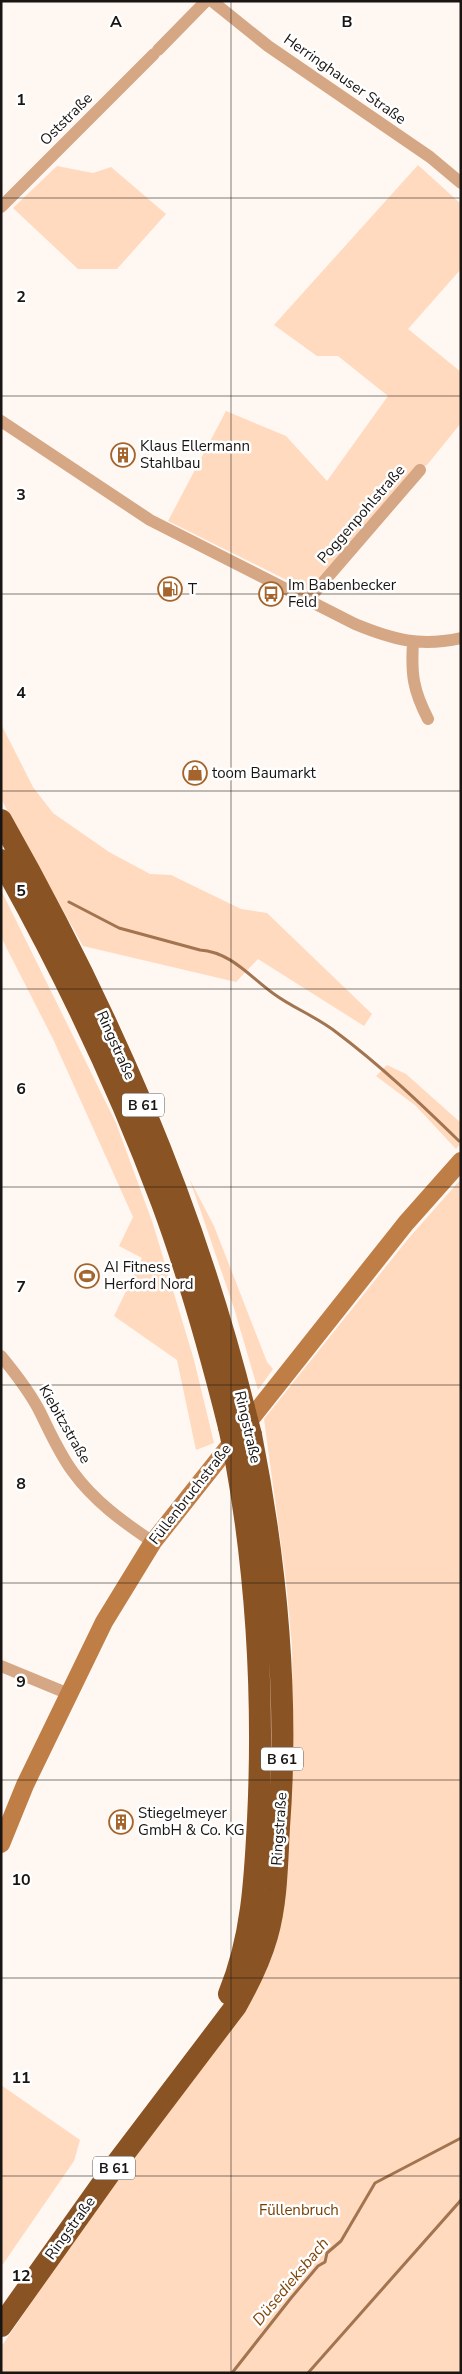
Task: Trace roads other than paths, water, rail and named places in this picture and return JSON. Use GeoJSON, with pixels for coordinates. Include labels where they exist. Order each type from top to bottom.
{"type":"FeatureCollection","features":[{"type":"Feature","properties":{"kind":"highway","name":"Ringstraße"},"geometry":{"type":"LineString","coordinates":[[1,820],[36,882],[95,998],[149,1118],[202,1259],[228,1344],[250,1436],[273,1562],[280,1639],[283,1748],[276,1878],[267,1936],[250,1982],[232,2012],[106,2178],[1,2326]]}},
{"type":"Feature","properties":{"kind":"highway","name":"Ringstraße"},"geometry":{"type":"LineString","coordinates":[[1,860],[47,944],[127,1117],[162,1202],[187,1276],[229,1427],[245,1511],[259,1639],[261,1756],[252,1916],[237,1974],[224,2005],[195,2060]]}},
{"type":"Feature","properties":{"kind":"street","name":"Oststraße"},"geometry":{"type":"LineString","coordinates":[[1,207],[206,1]]}},
{"type":"Feature","properties":{"kind":"street","name":"Herringhauser Straße"},"geometry":{"type":"LineString","coordinates":[[212,1],[268,46],[430,157],[461,183]]}},
{"type":"Feature","properties":{"kind":"street"},"geometry":{"type":"LineString","coordinates":[[1,422],[150,520],[307,601],[381,634],[413,642],[443,642],[461,638]]}},
{"type":"Feature","properties":{"kind":"street","name":"Poggenpohlstraße"},"geometry":{"type":"LineString","coordinates":[[307,601],[420,470]]}},
{"type":"Feature","properties":{"kind":"street"},"geometry":{"type":"LineString","coordinates":[[413,642],[411,670],[419,700],[428,719]]}},
{"type":"Feature","properties":{"kind":"street","name":"Füllenbruchstraße"},"geometry":{"type":"LineString","coordinates":[[1,1844],[25,1785],[104,1622],[153,1542],[406,1223],[461,1161]]}},
{"type":"Feature","properties":{"kind":"street","name":"Kiebitzstraße"},"geometry":{"type":"LineString","coordinates":[[1,1356],[30,1396],[73,1473],[116,1517],[153,1542]]}},
{"type":"Feature","properties":{"kind":"street"},"geometry":{"type":"LineString","coordinates":[[1,1666],[69,1694]]}},
{"type":"Feature","properties":{"kind":"waterway"},"geometry":{"type":"LineString","coordinates":[[69,902],[119,928],[211,952],[231,960],[274,994],[329,1027],[352,1045],[399,1085],[459,1141]]}},
{"type":"Feature","properties":{"kind":"waterway","name":"Düsedieksbach"},"geometry":{"type":"LineString","coordinates":[[232,2373],[291,2298],[318,2266],[325,2262],[327,2253],[341,2241],[375,2183],[461,2138]]}},
{"type":"Feature","properties":{"kind":"waterway"},"geometry":{"type":"LineString","coordinates":[[308,2373],[461,2200]]}},
{"type":"Feature","properties":{"kind":"place","name":"Klaus Ellermann Stahlbau"},"geometry":{"type":"Point","coordinates":[123,455]}},
{"type":"Feature","properties":{"kind":"place","name":"T"},"geometry":{"type":"Point","coordinates":[170,589]}},
{"type":"Feature","properties":{"kind":"place","name":"Im Babenbecker Feld"},"geometry":{"type":"Point","coordinates":[271,594]}},
{"type":"Feature","properties":{"kind":"place","name":"toom Baumarkt"},"geometry":{"type":"Point","coordinates":[195,773]}},
{"type":"Feature","properties":{"kind":"place","name":"AI Fitness Herford Nord"},"geometry":{"type":"Point","coordinates":[87,1276]}},
{"type":"Feature","properties":{"kind":"place","name":"Stiegelmeyer GmbH & Co. KG"},"geometry":{"type":"Point","coordinates":[121,1822]}},
{"type":"Feature","properties":{"kind":"park label","name":"Füllenbruch"},"geometry":{"type":"Point","coordinates":[299,2210]}}]}
